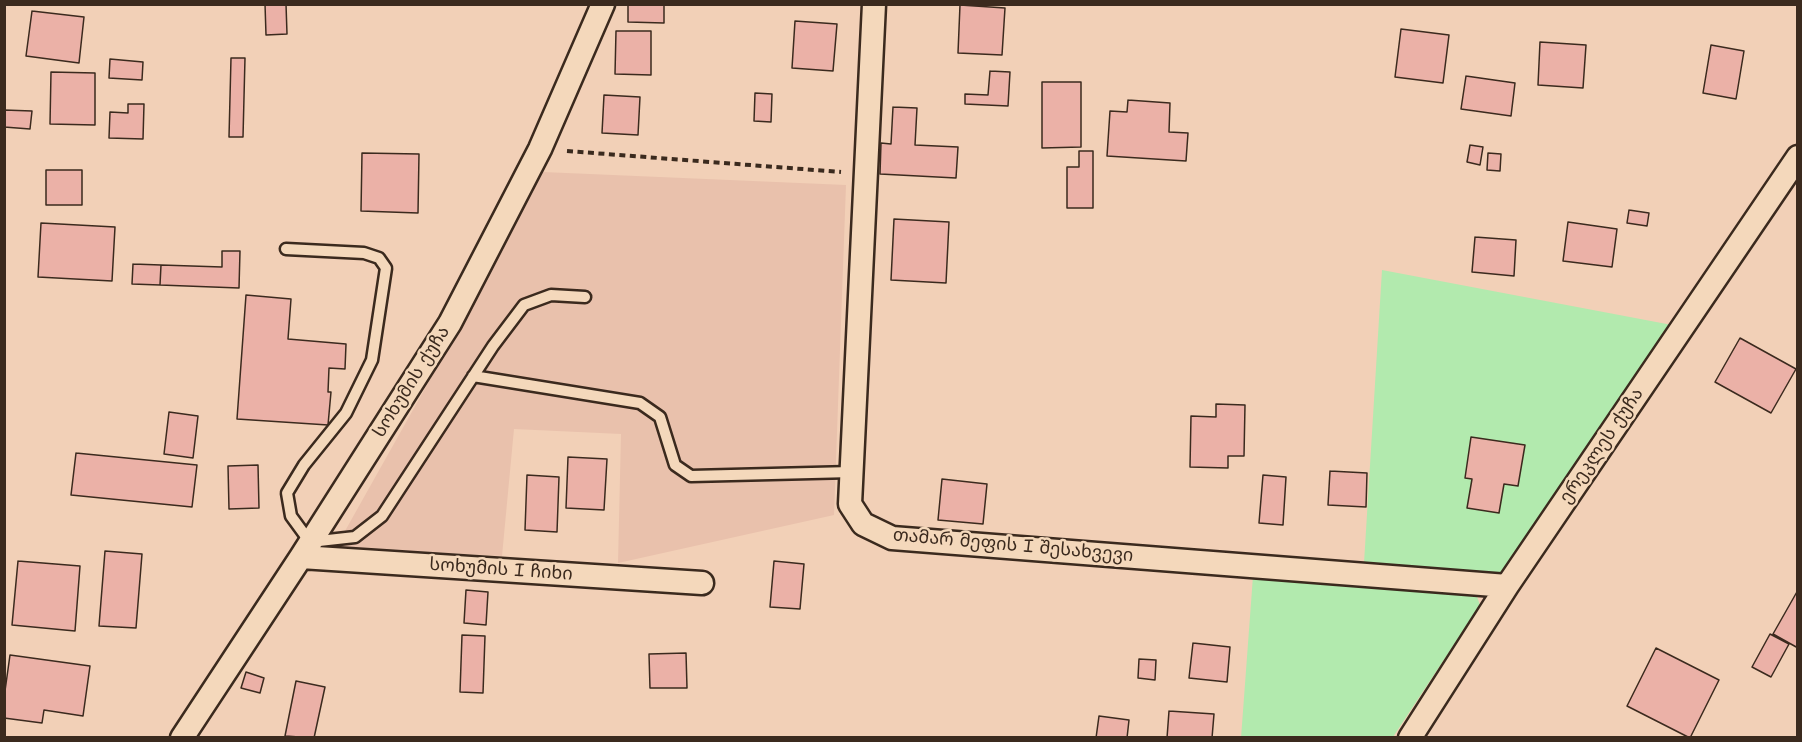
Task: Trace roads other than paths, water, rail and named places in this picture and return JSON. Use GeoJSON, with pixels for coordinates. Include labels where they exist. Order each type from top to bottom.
{"type":"FeatureCollection","features":[{"type":"Feature","properties":{"kind":"street","name":"სოხუმის ქუჩა"},"geometry":{"type":"LineString","coordinates":[[182,738],[450,323],[540,149],[603,4]]}},
{"type":"Feature","properties":{"kind":"street","name":"თამარ მეფის I შესახვევი"},"geometry":{"type":"LineString","coordinates":[[874,4],[850,504],[863,524],[892,537],[1508,586]]}},
{"type":"Feature","properties":{"kind":"street","name":"ერეკლეს ქუჩა"},"geometry":{"type":"LineString","coordinates":[[1410,738],[1508,586],[1797,157]]}},
{"type":"Feature","properties":{"kind":"street","name":"სოხუმის I ჩიხი"},"geometry":{"type":"LineString","coordinates":[[305,549],[702,583]]}},
{"type":"Feature","properties":{"kind":"lane"},"geometry":{"type":"LineString","coordinates":[[286,249],[364,253],[380,258],[386,267],[372,360],[346,412],[304,465],[287,493],[291,516],[305,549],[355,537],[382,516],[493,346],[524,305],[551,295],[585,297]]}},
{"type":"Feature","properties":{"kind":"lane"},"geometry":{"type":"LineString","coordinates":[[473,376],[596,394],[640,403],[660,417],[675,465],[691,476],[852,472]]}}]}
